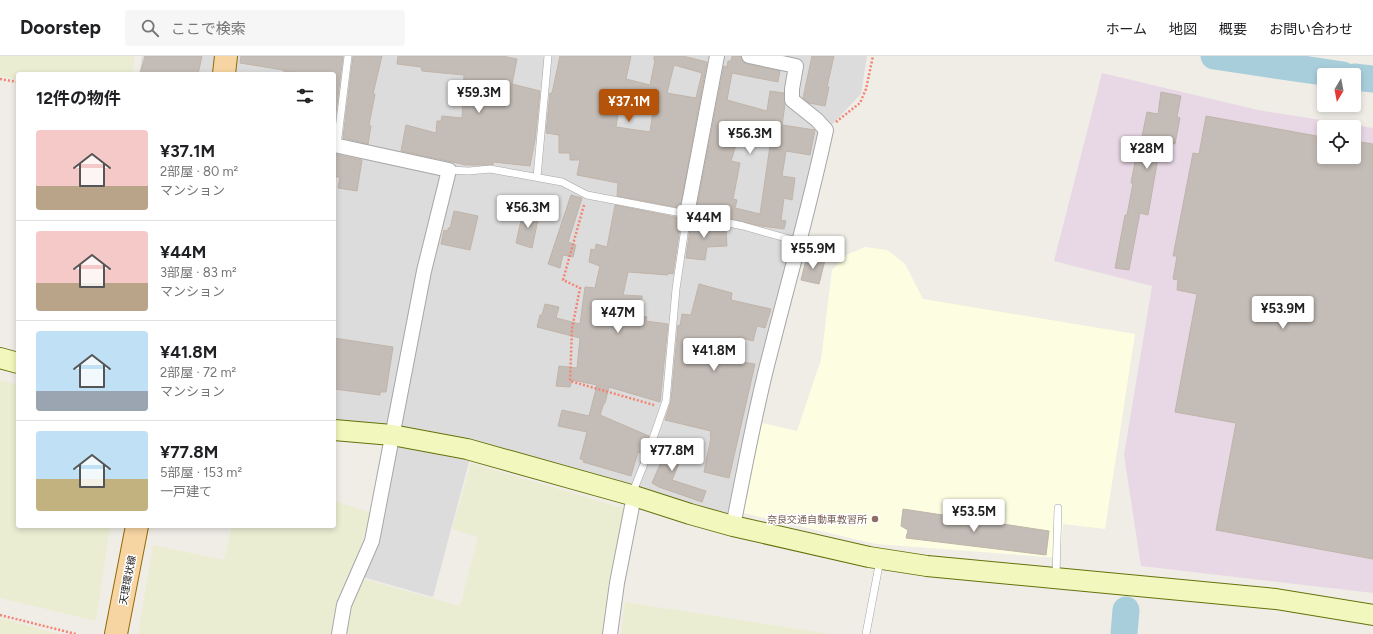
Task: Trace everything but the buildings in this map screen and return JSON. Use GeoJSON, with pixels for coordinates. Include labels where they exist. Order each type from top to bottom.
{"type":"FeatureCollection","features":[{"type":"Feature","properties":{"kind":"main road"},"geometry":{"type":"LineString","coordinates":[[224,72],[226,56]]}},
{"type":"Feature","properties":{"kind":"main road","name":"天理環状線"},"geometry":{"type":"LineString","coordinates":[[116,634],[138,528]]}},
{"type":"Feature","properties":{"kind":"street"},"geometry":{"type":"LineString","coordinates":[[733,526],[768,362],[800,242],[826,130],[817,120],[792,100],[792,89],[796,66],[749,56]]}},
{"type":"Feature","properties":{"kind":"street"},"geometry":{"type":"LineString","coordinates":[[688,214],[713,57]]}},
{"type":"Feature","properties":{"kind":"street"},"geometry":{"type":"LineString","coordinates":[[336,145],[449,170],[424,271],[372,542],[344,605],[339,634]]}},
{"type":"Feature","properties":{"kind":"street"},"geometry":{"type":"LineString","coordinates":[[0,358],[16,362]]}},
{"type":"Feature","properties":{"kind":"street"},"geometry":{"type":"LineString","coordinates":[[336,430],[392,435],[467,449],[733,526],[880,559],[927,566],[1276,599],[1373,615]]}},
{"type":"Feature","properties":{"kind":"street"},"geometry":{"type":"LineString","coordinates":[[610,634],[617,583],[633,496]]}},
{"type":"Feature","properties":{"kind":"lane"},"geometry":{"type":"LineString","coordinates":[[336,145],[348,56]]}},
{"type":"Feature","properties":{"kind":"lane"},"geometry":{"type":"LineString","coordinates":[[536,177],[546,56]]}},
{"type":"Feature","properties":{"kind":"lane"},"geometry":{"type":"LineString","coordinates":[[449,170],[469,171],[490,169],[562,182],[587,195],[743,226],[800,242]]}},
{"type":"Feature","properties":{"kind":"lane"},"geometry":{"type":"LineString","coordinates":[[633,496],[666,401],[676,289],[688,214]]}},
{"type":"Feature","properties":{"kind":"lane"},"geometry":{"type":"LineString","coordinates":[[1056,578],[1058,508]]}},
{"type":"Feature","properties":{"kind":"lane"},"geometry":{"type":"LineString","coordinates":[[866,634],[880,559]]}},
{"type":"Feature","properties":{"kind":"path"},"geometry":{"type":"LineString","coordinates":[[826,130],[860,103],[866,89],[873,56]]}},
{"type":"Feature","properties":{"kind":"path"},"geometry":{"type":"LineString","coordinates":[[0,78],[16,82]]}},
{"type":"Feature","properties":{"kind":"path"},"geometry":{"type":"LineString","coordinates":[[587,195],[563,280],[580,288],[572,330],[570,381],[663,408]]}},
{"type":"Feature","properties":{"kind":"path"},"geometry":{"type":"LineString","coordinates":[[0,615],[76,634]]}},
{"type":"Feature","properties":{"kind":"shaded area"},"geometry":{"type":"Polygon","coordinates":[[[0,56],[135,56],[132,72],[16,72],[16,80],[0,76],[0,56]]]}},
{"type":"Feature","properties":{"kind":"shaded area"},"geometry":{"type":"Polygon","coordinates":[[[142,56],[867,56],[861,94],[820,137],[731,503],[727,514],[664,498],[572,467],[474,443],[433,597],[359,576],[401,429],[336,424],[336,72],[139,72],[142,56]]]}},
{"type":"Feature","properties":{"kind":"shaded area"},"geometry":{"type":"Polygon","coordinates":[[[1102,73],[1258,110],[1322,120],[1317,120],[1317,164],[1361,164],[1361,126],[1373,128],[1373,593],[1141,566],[1124,455],[1152,286],[1054,261],[1102,73]]]}},
{"type":"Feature","properties":{"kind":"shaded area"},"geometry":{"type":"Polygon","coordinates":[[[865,247],[887,250],[905,264],[923,299],[1135,334],[1105,529],[1063,524],[1060,558],[876,544],[739,512],[762,423],[797,431],[821,360],[832,270],[846,255],[865,247]]]}},
{"type":"Feature","properties":{"kind":"shaded area"},"geometry":{"type":"Polygon","coordinates":[[[0,380],[16,384],[16,528],[110,528],[96,621],[0,598],[0,380]]]}},
{"type":"Feature","properties":{"kind":"shaded area"},"geometry":{"type":"Polygon","coordinates":[[[471,463],[625,509],[603,634],[344,634],[360,578],[460,606],[478,537],[452,529],[471,463]]]}},
{"type":"Feature","properties":{"kind":"shaded area"},"geometry":{"type":"Polygon","coordinates":[[[336,502],[372,513],[349,578],[332,634],[138,634],[153,545],[224,560],[232,528],[336,528],[336,502]]]}},
{"type":"Feature","properties":{"kind":"shaded area"},"geometry":{"type":"Polygon","coordinates":[[[625,602],[830,634],[621,634],[625,602]]]}},
{"type":"Feature","properties":{"kind":"shaded area"},"geometry":{"type":"Polygon","coordinates":[[[0,618],[59,634],[0,634],[0,618]]]}},
{"type":"Feature","properties":{"kind":"waterway"},"geometry":{"type":"LineString","coordinates":[[1214,56],[1317,71]]}},
{"type":"Feature","properties":{"kind":"waterway"},"geometry":{"type":"LineString","coordinates":[[1361,78],[1373,79]]}},
{"type":"Feature","properties":{"kind":"waterway"},"geometry":{"type":"LineString","coordinates":[[1124,634],[1126,610]]}},
{"type":"Feature","properties":{"kind":"place","name":"奈良交通自動車教習所"},"geometry":{"type":"Point","coordinates":[875,519]}}]}
